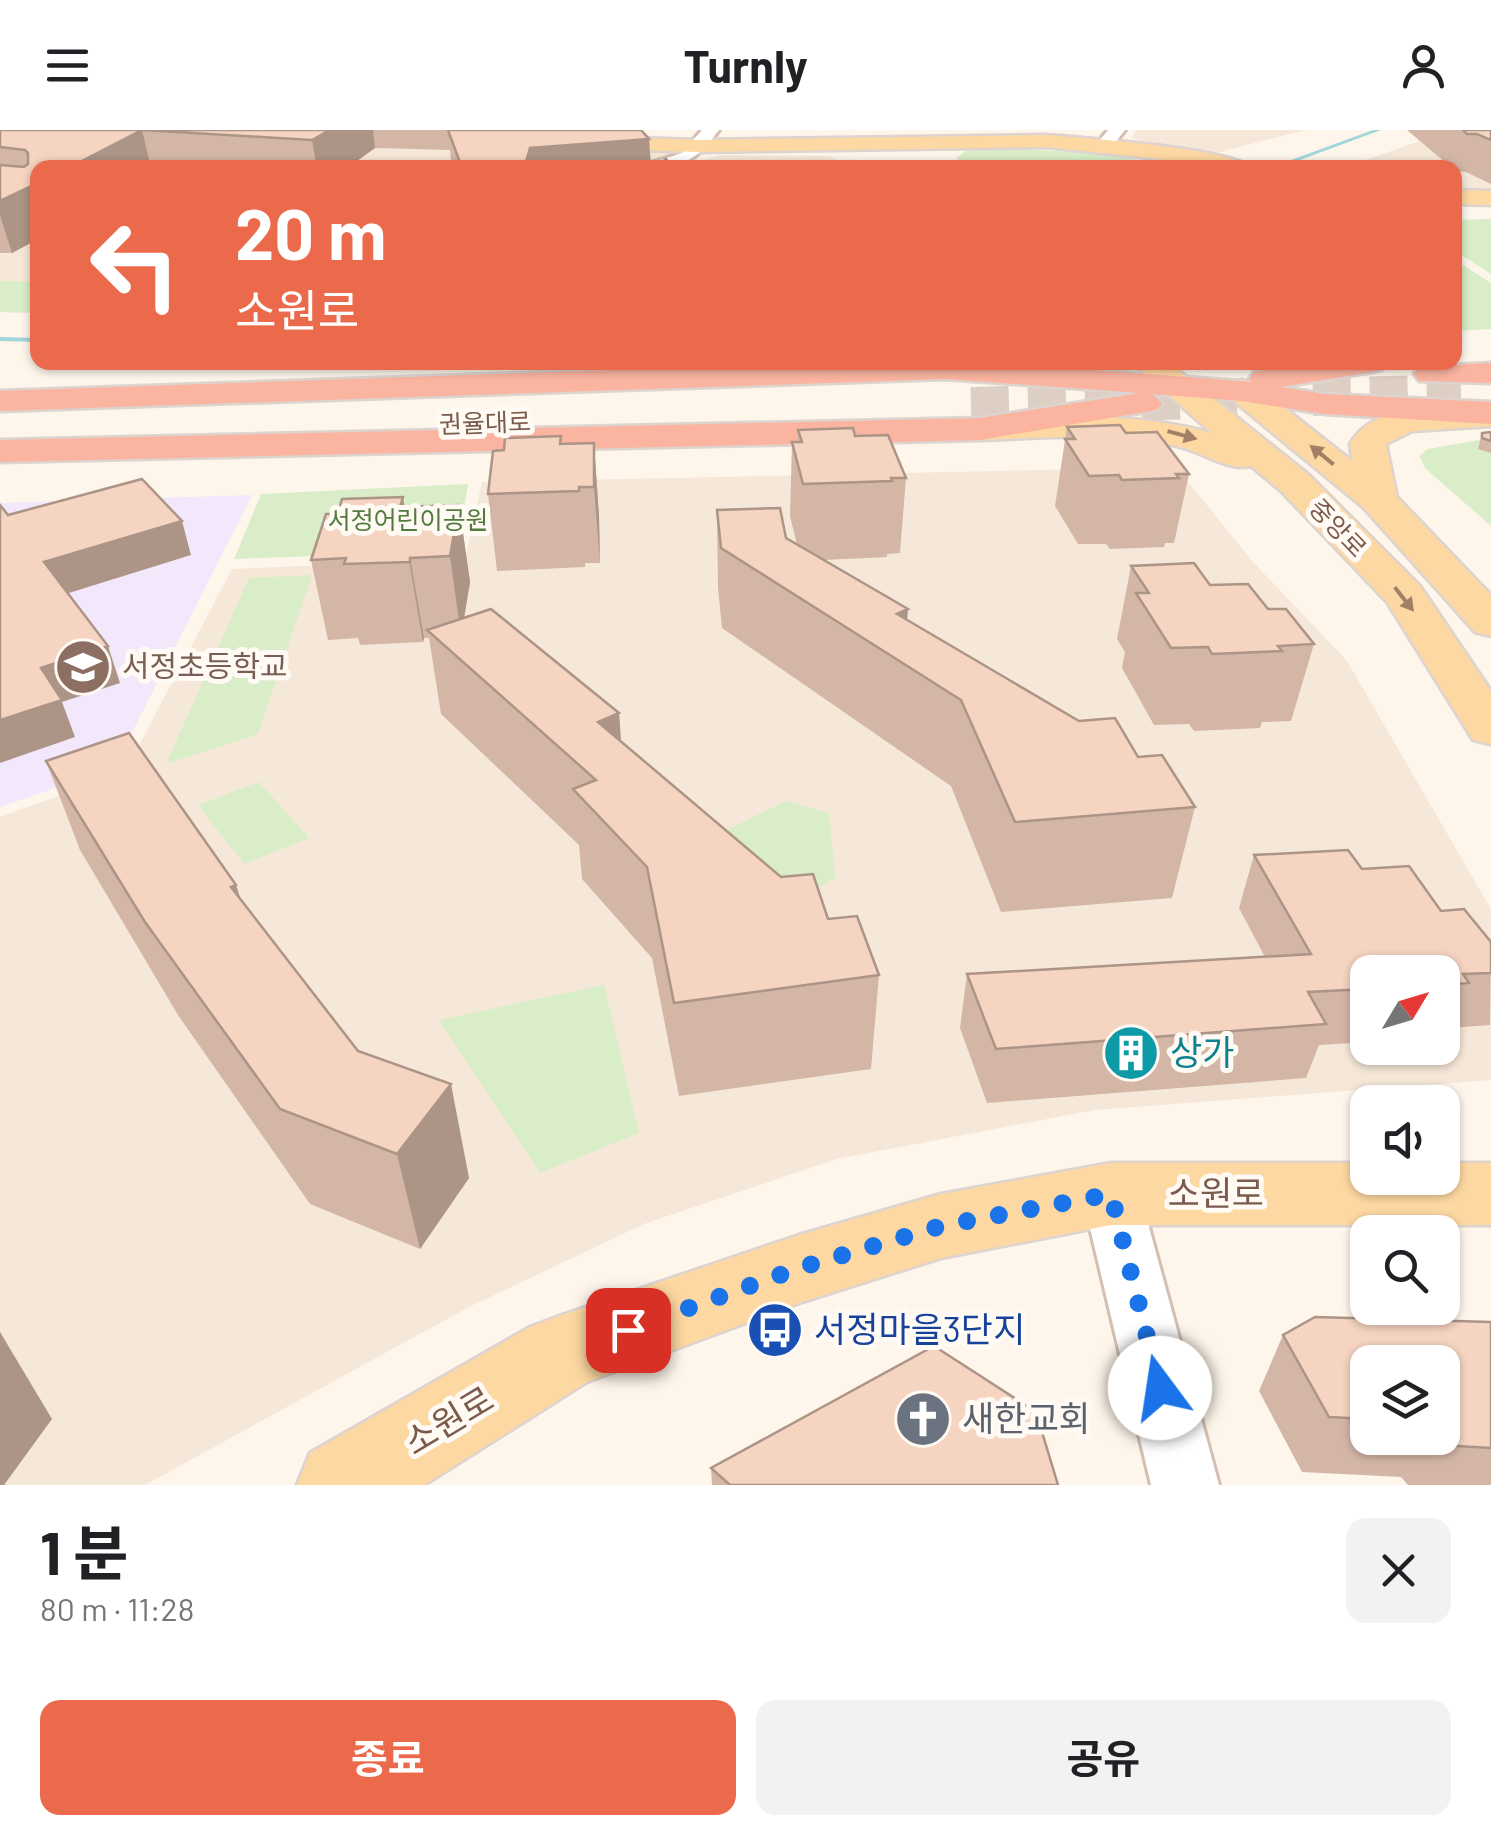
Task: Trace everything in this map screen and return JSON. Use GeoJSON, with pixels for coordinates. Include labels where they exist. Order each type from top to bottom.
{"type":"FeatureCollection","features":[{"type":"Feature","properties":{"kind":"highway"},"geometry":{"type":"LineString","coordinates":[[1462,361],[1491,355]]}},
{"type":"Feature","properties":{"kind":"highway"},"geometry":{"type":"LineString","coordinates":[[1462,368],[1491,372]]}},
{"type":"Feature","properties":{"kind":"highway"},"geometry":{"type":"LineString","coordinates":[[0,451],[965,398],[1008,370]]}},
{"type":"Feature","properties":{"kind":"highway"},"geometry":{"type":"LineString","coordinates":[[1015,370],[1037,402],[1036,419]]}},
{"type":"Feature","properties":{"kind":"highway"},"geometry":{"type":"LineString","coordinates":[[1073,370],[1193,376],[1242,391],[1325,404],[1491,414]]}},
{"type":"Feature","properties":{"kind":"highway"},"geometry":{"type":"LineString","coordinates":[[1242,391],[1266,379],[1324,370]]}},
{"type":"Feature","properties":{"kind":"highway"},"geometry":{"type":"LineString","coordinates":[[1363,370],[1363,383],[1372,390],[1428,411]]}},
{"type":"Feature","properties":{"kind":"highway"},"geometry":{"type":"LineString","coordinates":[[0,402],[965,398],[1036,419],[1130,406],[1193,376]]}},
{"type":"Feature","properties":{"kind":"highway","name":"권율대로"},"geometry":{"type":"LineString","coordinates":[[0,412],[965,398]]}},
{"type":"Feature","properties":{"kind":"highway","name":"권율대로"},"geometry":{"type":"LineString","coordinates":[[0,436],[965,398]]}},
{"type":"Feature","properties":{"kind":"main road"},"geometry":{"type":"LineString","coordinates":[[832,130],[890,144],[1110,138],[1206,160]]}},
{"type":"Feature","properties":{"kind":"main road"},"geometry":{"type":"LineString","coordinates":[[555,141],[862,137]]}},
{"type":"Feature","properties":{"kind":"main road"},"geometry":{"type":"LineString","coordinates":[[862,137],[880,160]]}},
{"type":"Feature","properties":{"kind":"main road"},"geometry":{"type":"LineString","coordinates":[[890,144],[915,160]]}},
{"type":"Feature","properties":{"kind":"main road"},"geometry":{"type":"LineString","coordinates":[[1462,197],[1491,198]]}},
{"type":"Feature","properties":{"kind":"main road","name":"중앙로"},"geometry":{"type":"LineString","coordinates":[[1193,376],[1404,595],[1491,729]]}},
{"type":"Feature","properties":{"kind":"main road","name":"중앙로"},"geometry":{"type":"LineString","coordinates":[[1242,391],[1378,500],[1491,622]]}},
{"type":"Feature","properties":{"kind":"main road"},"geometry":{"type":"LineString","coordinates":[[965,398],[1170,431],[1228,450],[1295,483]]}},
{"type":"Feature","properties":{"kind":"main road"},"geometry":{"type":"LineString","coordinates":[[1378,500],[1368,444],[1373,435],[1405,422],[1491,414]]}},
{"type":"Feature","properties":{"kind":"main road","name":"소원로"},"geometry":{"type":"LineString","coordinates":[[342,1485],[559,1354],[799,1268],[941,1226],[1111,1194],[1491,1194]]}},
{"type":"Feature","properties":{"kind":"street"},"geometry":{"type":"LineString","coordinates":[[679,160],[688,158],[704,138]]}},
{"type":"Feature","properties":{"kind":"street"},"geometry":{"type":"LineString","coordinates":[[1111,1194],[1185,1485]]}},
{"type":"Feature","properties":{"kind":"shaded area"},"geometry":{"type":"Polygon","coordinates":[[[1136,130],[1305,130],[1216,153],[1144,143],[1132,138],[1136,130]]]}},
{"type":"Feature","properties":{"kind":"shaded area"},"geometry":{"type":"Polygon","coordinates":[[[1491,130],[1491,189],[1462,189],[1462,160],[1365,160],[1423,140],[1491,130]]]}},
{"type":"Feature","properties":{"kind":"shaded area"},"geometry":{"type":"Polygon","coordinates":[[[323,139],[670,153],[658,160],[288,160],[323,139]]]}},
{"type":"Feature","properties":{"kind":"shaded area"},"geometry":{"type":"Polygon","coordinates":[[[721,155],[831,156],[837,160],[702,160],[721,155]]]}},
{"type":"Feature","properties":{"kind":"shaded area"},"geometry":{"type":"Polygon","coordinates":[[[0,206],[30,209],[30,313],[0,312],[0,206]]]}},
{"type":"Feature","properties":{"kind":"shaded area"},"geometry":{"type":"Polygon","coordinates":[[[1176,467],[1254,563],[1347,661],[1491,909],[1491,1080],[1350,1085],[1350,1091],[1095,1110],[837,1159],[644,1224],[469,1307],[145,1485],[0,1485],[0,817],[125,772],[232,569],[465,559],[482,482],[1176,467]]]}},
{"type":"Feature","properties":{"kind":"shaded area","name":"서정초등학교"},"geometry":{"type":"Polygon","coordinates":[[[252,495],[114,768],[0,807],[0,503],[252,495]]]}},
{"type":"Feature","properties":{"kind":"green space"},"geometry":{"type":"Polygon","coordinates":[[[966,151],[1096,153],[1138,160],[956,158],[966,151]]]}},
{"type":"Feature","properties":{"kind":"green space"},"geometry":{"type":"Polygon","coordinates":[[[1491,219],[1491,274],[1462,255],[1462,220],[1491,219]]]}},
{"type":"Feature","properties":{"kind":"green space"},"geometry":{"type":"Polygon","coordinates":[[[1462,264],[1491,283],[1491,329],[1462,331],[1462,264]]]}},
{"type":"Feature","properties":{"kind":"green space"},"geometry":{"type":"Polygon","coordinates":[[[0,281],[30,282],[30,313],[0,312],[0,281]]]}},
{"type":"Feature","properties":{"kind":"green space"},"geometry":{"type":"Polygon","coordinates":[[[1491,438],[1491,526],[1426,469],[1419,456],[1428,449],[1491,438]]]}},
{"type":"Feature","properties":{"kind":"green space","name":"서정어린이공원"},"geometry":{"type":"Polygon","coordinates":[[[468,484],[457,551],[234,559],[261,494],[468,484]]]}},
{"type":"Feature","properties":{"kind":"green space"},"geometry":{"type":"Polygon","coordinates":[[[312,575],[258,734],[166,764],[249,578],[312,575]]]}},
{"type":"Feature","properties":{"kind":"green space"},"geometry":{"type":"Polygon","coordinates":[[[259,782],[309,838],[244,864],[198,805],[259,782]]]}},
{"type":"Feature","properties":{"kind":"green space"},"geometry":{"type":"Polygon","coordinates":[[[786,801],[829,813],[835,878],[792,904],[717,835],[786,801]]]}},
{"type":"Feature","properties":{"kind":"green space"},"geometry":{"type":"Polygon","coordinates":[[[604,985],[639,1133],[540,1173],[439,1020],[604,985]]]}},
{"type":"Feature","properties":{"kind":"building"},"geometry":{"type":"Polygon","coordinates":[[[0,130],[142,130],[84,160],[30,160],[30,187],[0,201],[0,165],[24,167],[28,164],[28,153],[0,147],[0,130]]]}},
{"type":"Feature","properties":{"kind":"building"},"geometry":{"type":"Polygon","coordinates":[[[142,130],[330,130],[312,140],[142,130]]]}},
{"type":"Feature","properties":{"kind":"building"},"geometry":{"type":"Polygon","coordinates":[[[448,130],[641,130],[649,139],[530,148],[526,160],[459,160],[448,130]]]}},
{"type":"Feature","properties":{"kind":"building"},"geometry":{"type":"Polygon","coordinates":[[[1463,130],[1491,130],[1491,140],[1467,134],[1463,130]]]}},
{"type":"Feature","properties":{"kind":"building"},"geometry":{"type":"Polygon","coordinates":[[[1120,425],[1126,433],[1157,432],[1189,474],[1176,474],[1179,478],[1122,480],[1119,475],[1089,476],[1065,439],[1075,439],[1067,427],[1120,425]]]}},
{"type":"Feature","properties":{"kind":"building"},"geometry":{"type":"Polygon","coordinates":[[[853,428],[855,436],[888,435],[906,478],[803,484],[792,442],[802,442],[798,430],[853,428]]]}},
{"type":"Feature","properties":{"kind":"building"},"geometry":{"type":"Polygon","coordinates":[[[1491,432],[1491,441],[1482,438],[1482,433],[1491,432]]]}},
{"type":"Feature","properties":{"kind":"building"},"geometry":{"type":"Polygon","coordinates":[[[561,436],[560,444],[594,443],[594,487],[579,487],[579,491],[488,494],[493,451],[504,450],[505,438],[561,436]]]}},
{"type":"Feature","properties":{"kind":"building"},"geometry":{"type":"Polygon","coordinates":[[[142,479],[182,521],[44,562],[108,646],[41,668],[62,700],[0,720],[0,505],[8,515],[142,479]]]}},
{"type":"Feature","properties":{"kind":"building"},"geometry":{"type":"Polygon","coordinates":[[[403,497],[400,507],[459,505],[450,556],[344,564],[346,558],[311,560],[326,514],[338,514],[342,499],[403,497]]]}},
{"type":"Feature","properties":{"kind":"building"},"geometry":{"type":"Polygon","coordinates":[[[780,508],[786,538],[908,609],[897,614],[1079,721],[1115,718],[1138,757],[1162,755],[1195,807],[1015,822],[961,700],[721,548],[717,510],[780,508]]]}},
{"type":"Feature","properties":{"kind":"building"},"geometry":{"type":"Polygon","coordinates":[[[1194,563],[1210,585],[1248,584],[1268,609],[1286,609],[1314,644],[1278,646],[1282,651],[1212,654],[1208,647],[1171,648],[1136,593],[1149,593],[1131,566],[1194,563]]]}},
{"type":"Feature","properties":{"kind":"building"},"geometry":{"type":"Polygon","coordinates":[[[491,609],[619,713],[598,722],[781,877],[813,874],[828,919],[857,916],[879,975],[674,1003],[647,867],[573,789],[596,780],[427,630],[491,609]]]}},
{"type":"Feature","properties":{"kind":"building"},"geometry":{"type":"Polygon","coordinates":[[[129,733],[236,885],[231,887],[358,1051],[451,1084],[397,1154],[280,1109],[145,922],[46,761],[129,733]]]}},
{"type":"Feature","properties":{"kind":"building"},"geometry":{"type":"Polygon","coordinates":[[[1348,850],[1362,869],[1409,866],[1441,911],[1464,909],[1491,942],[1491,973],[1463,974],[1469,983],[1460,984],[1460,955],[1350,955],[1350,990],[1308,992],[1326,1024],[996,1049],[967,974],[1311,954],[1254,855],[1348,850]]]}},
{"type":"Feature","properties":{"kind":"building"},"geometry":{"type":"Polygon","coordinates":[[[1315,1317],[1350,1318],[1350,1325],[1491,1322],[1491,1448],[1460,1446],[1460,1345],[1350,1345],[1350,1418],[1329,1417],[1283,1335],[1315,1317]]]}},
{"type":"Feature","properties":{"kind":"building"},"geometry":{"type":"Polygon","coordinates":[[[934,1346],[1036,1412],[1058,1485],[730,1485],[711,1468],[934,1346]]]}},
{"type":"Feature","properties":{"kind":"waterway"},"geometry":{"type":"LineString","coordinates":[[1294,160],[1378,130]]}},
{"type":"Feature","properties":{"kind":"waterway"},"geometry":{"type":"LineString","coordinates":[[0,339],[30,340]]}},
{"type":"Feature","properties":{"kind":"tunnel"},"geometry":{"type":"LineString","coordinates":[[971,406],[1461,393]]}},
{"type":"Feature","properties":{"kind":"place","name":"서정초등학교"},"geometry":{"type":"Point","coordinates":[83,667]}},
{"type":"Feature","properties":{"kind":"place","name":"상가"},"geometry":{"type":"Point","coordinates":[1131,1053]}},
{"type":"Feature","properties":{"kind":"place","name":"서정마을3단지"},"geometry":{"type":"Point","coordinates":[775,1330]}},
{"type":"Feature","properties":{"kind":"place","name":"새한교회"},"geometry":{"type":"Point","coordinates":[923,1419]}},
{"type":"Feature","properties":{"kind":"route"},"geometry":{"type":"LineString","coordinates":[[628,1330],[799,1268],[941,1226],[1111,1194],[1160,1388]]}}]}
